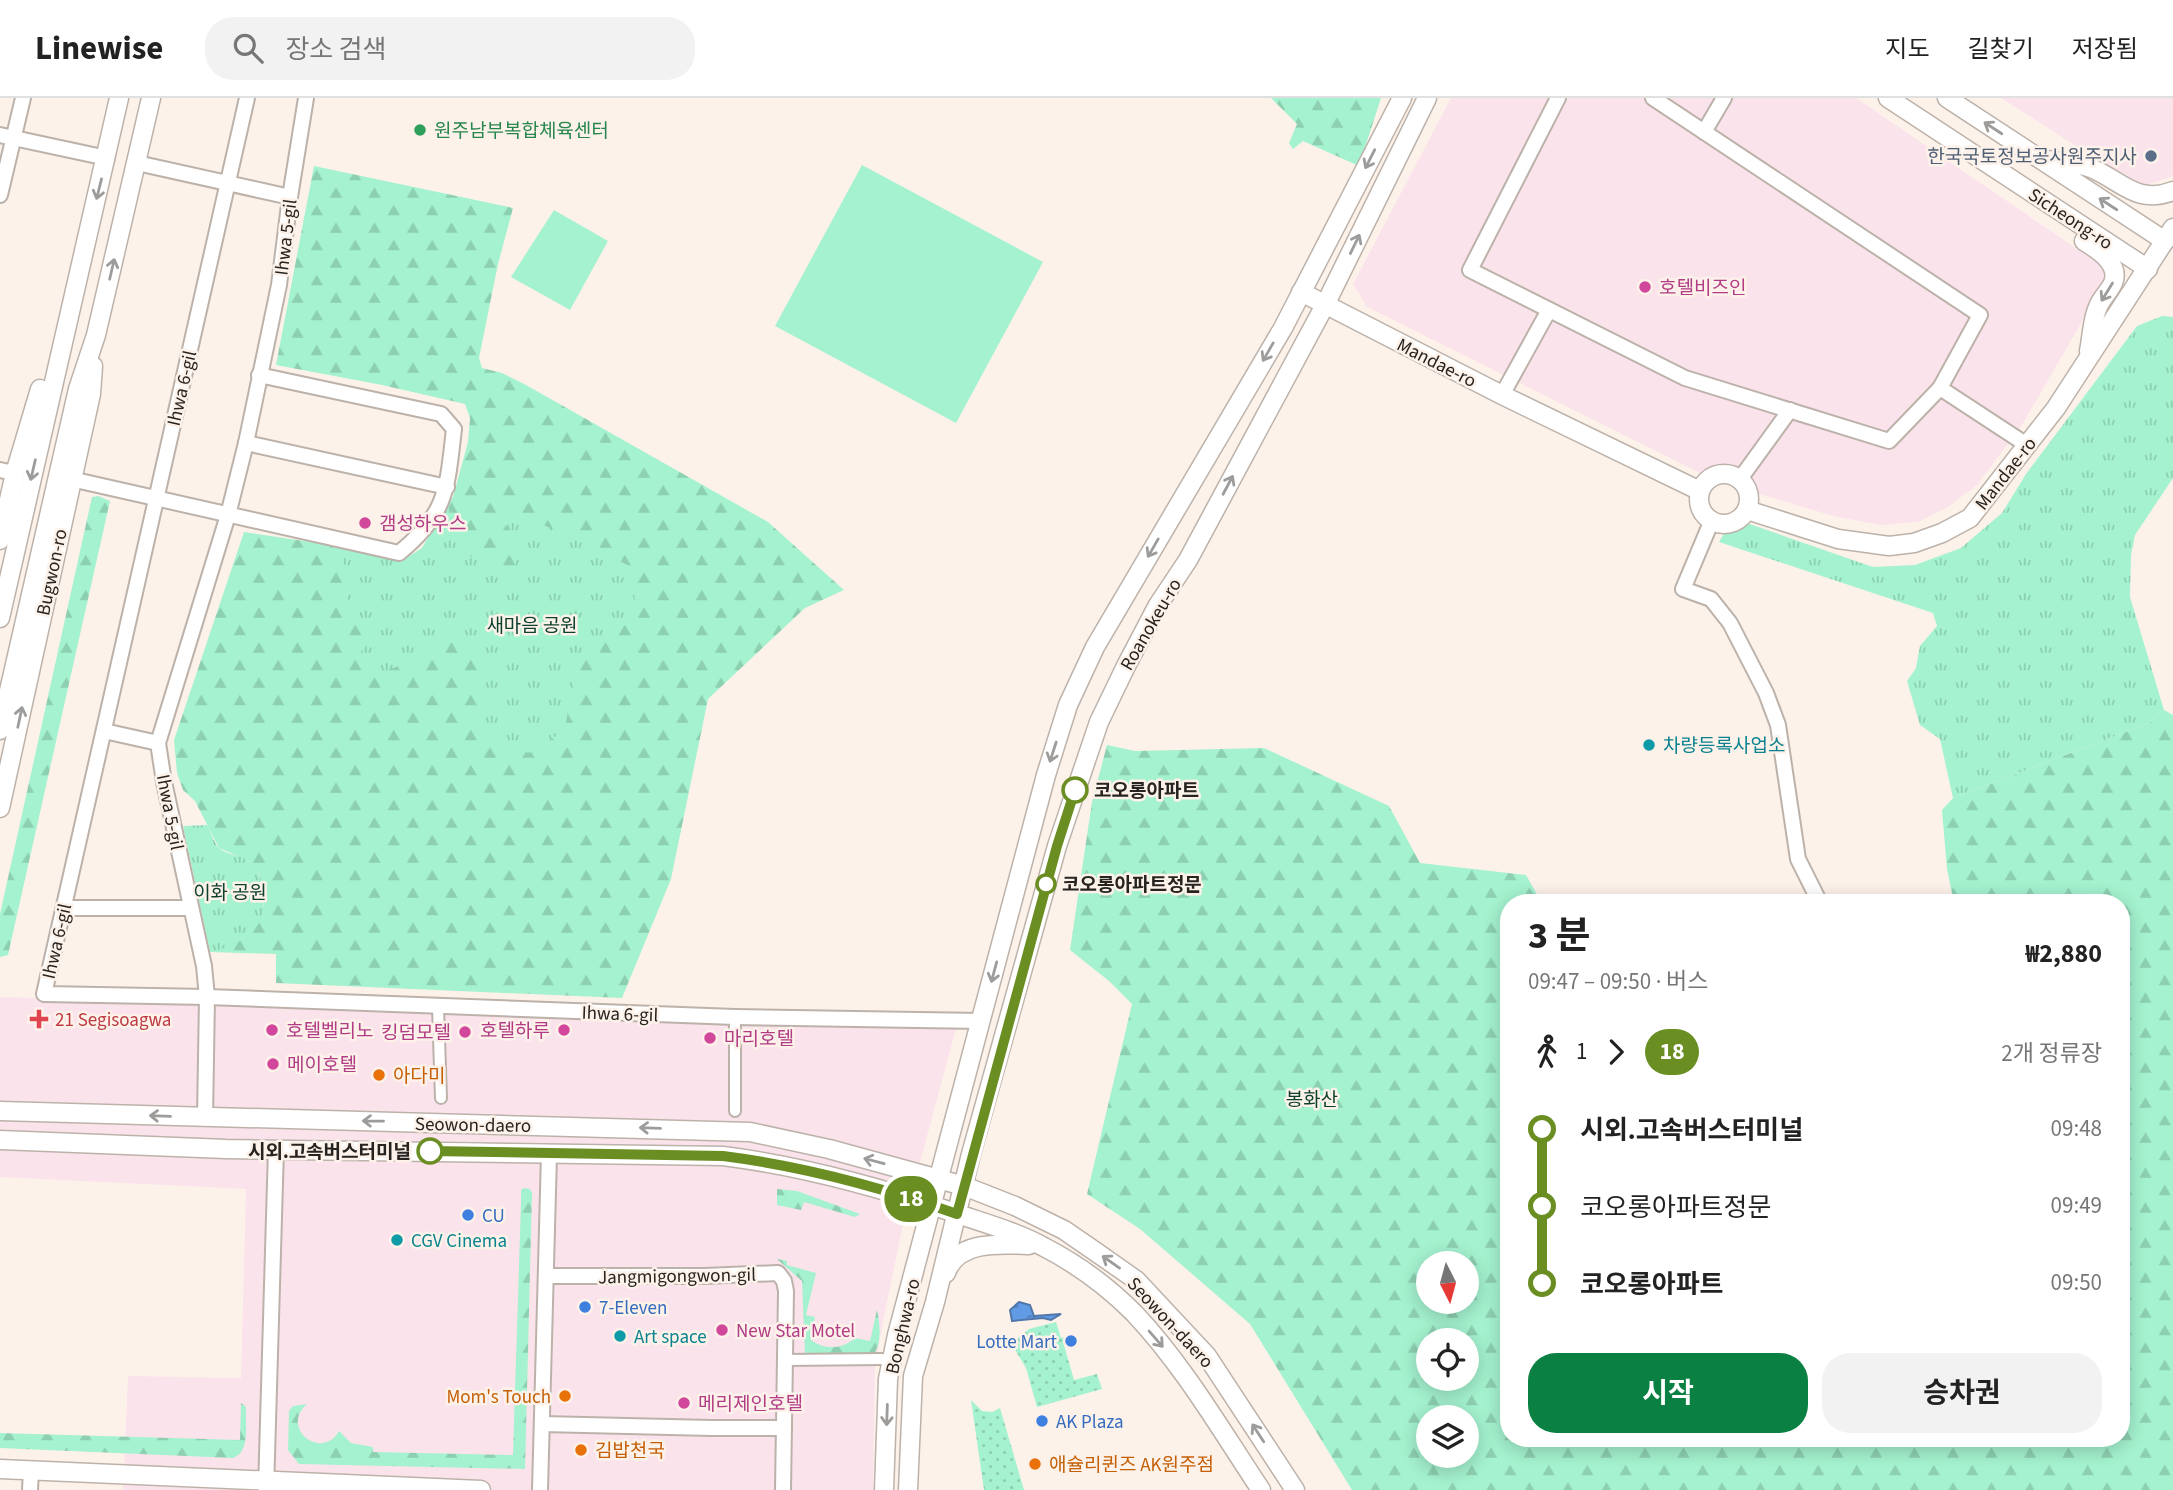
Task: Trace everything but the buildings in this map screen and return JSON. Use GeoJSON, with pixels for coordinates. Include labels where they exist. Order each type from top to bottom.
{"type":"FeatureCollection","features":[{"type":"Feature","properties":{"kind":"street"},"geometry":{"type":"LineString","coordinates":[[0,195],[7,136],[23,98]]}},
{"type":"Feature","properties":{"kind":"street","name":"Bugwon-ro"},"geometry":{"type":"LineString","coordinates":[[0,618],[119,98]]}},
{"type":"Feature","properties":{"kind":"street","name":"Bugwon-ro"},"geometry":{"type":"LineString","coordinates":[[0,730],[78,389],[96,335],[151,98]]}},
{"type":"Feature","properties":{"kind":"street","name":"Ihwa 6-gil"},"geometry":{"type":"LineString","coordinates":[[247,98],[44,994],[207,997],[735,1017],[981,1021]]}},
{"type":"Feature","properties":{"kind":"street","name":"Ihwa 5-gil"},"geometry":{"type":"LineString","coordinates":[[205,1118],[207,997],[204,966],[158,743],[228,515],[246,443],[279,285],[306,98]]}},
{"type":"Feature","properties":{"kind":"street","name":"Roanokeu-ro"},"geometry":{"type":"LineString","coordinates":[[940,1179],[1046,775],[1069,705],[1095,647],[1283,328],[1402,98]]}},
{"type":"Feature","properties":{"kind":"street","name":"Roanokeu-ro"},"geometry":{"type":"LineString","coordinates":[[964,1186],[1057,846],[1100,722],[1158,605],[1188,560],[1325,305],[1426,98]]}},
{"type":"Feature","properties":{"kind":"street"},"geometry":{"type":"LineString","coordinates":[[1558,98],[1470,270],[1685,378],[1888,441],[1940,388],[1980,314],[1653,98]]}},
{"type":"Feature","properties":{"kind":"street"},"geometry":{"type":"LineString","coordinates":[[1704,132],[1724,98]]}},
{"type":"Feature","properties":{"kind":"street","name":"Sicheong-ro"},"geometry":{"type":"LineString","coordinates":[[1888,98],[2148,269]]}},
{"type":"Feature","properties":{"kind":"street","name":"Sicheong-ro"},"geometry":{"type":"LineString","coordinates":[[1947,98],[2040,159],[2169,235]]}},
{"type":"Feature","properties":{"kind":"street"},"geometry":{"type":"LineString","coordinates":[[7,136],[290,197]]}},
{"type":"Feature","properties":{"kind":"street"},"geometry":{"type":"LineString","coordinates":[[2040,159],[2089,167],[2139,195],[2156,196],[2173,191]]}},
{"type":"Feature","properties":{"kind":"street"},"geometry":{"type":"LineString","coordinates":[[2029,191],[2071,233],[2098,250],[2113,267],[2113,283],[2098,306],[2087,361]]}},
{"type":"Feature","properties":{"kind":"street","name":"Mandae-ro"},"geometry":{"type":"LineString","coordinates":[[1747,510],[1838,539],[1889,546],[1914,543],[1942,533],[1970,517],[2056,408],[2169,235]]}},
{"type":"Feature","properties":{"kind":"street","name":"Mandae-ro"},"geometry":{"type":"LineString","coordinates":[[1301,292],[1502,395],[1700,491]]}},
{"type":"Feature","properties":{"kind":"street"},"geometry":{"type":"LineString","coordinates":[[1502,395],[1549,310]]}},
{"type":"Feature","properties":{"kind":"street","name":"Bugwon-ro"},"geometry":{"type":"LineString","coordinates":[[0,540],[8,471],[64,331]]}},
{"type":"Feature","properties":{"kind":"street","name":"Bugwon-ro"},"geometry":{"type":"LineString","coordinates":[[0,808],[90,394],[96,335]]}},
{"type":"Feature","properties":{"kind":"street"},"geometry":{"type":"LineString","coordinates":[[71,480],[399,553],[421,535],[435,517],[447,487],[454,429],[441,414],[259,375]]}},
{"type":"Feature","properties":{"kind":"street"},"geometry":{"type":"LineString","coordinates":[[1940,388],[2027,445]]}},
{"type":"Feature","properties":{"kind":"street"},"geometry":{"type":"LineString","coordinates":[[1740,479],[1790,410]]}},
{"type":"Feature","properties":{"kind":"street"},"geometry":{"type":"LineString","coordinates":[[246,443],[447,487]]}},
{"type":"Feature","properties":{"kind":"street"},"geometry":{"type":"LineString","coordinates":[[1720,474],[1740,479],[1748,489],[1750,498],[1747,510],[1738,520],[1731,524],[1722,524],[1702,512],[1699,504],[1700,491],[1706,481],[1720,474]]}},
{"type":"Feature","properties":{"kind":"street"},"geometry":{"type":"LineString","coordinates":[[1712,520],[1683,589],[1711,599],[1730,623],[1766,693],[1778,725],[1798,859],[1816,894]]}},
{"type":"Feature","properties":{"kind":"street"},"geometry":{"type":"LineString","coordinates":[[104,731],[158,743]]}},
{"type":"Feature","properties":{"kind":"street"},"geometry":{"type":"LineString","coordinates":[[1028,842],[1057,846]]}},
{"type":"Feature","properties":{"kind":"street"},"geometry":{"type":"LineString","coordinates":[[64,908],[191,908]]}},
{"type":"Feature","properties":{"kind":"street"},"geometry":{"type":"LineString","coordinates":[[438,1007],[441,1098]]}},
{"type":"Feature","properties":{"kind":"street"},"geometry":{"type":"LineString","coordinates":[[735,1017],[735,1111]]}},
{"type":"Feature","properties":{"kind":"street","name":"Seowon-daero"},"geometry":{"type":"LineString","coordinates":[[0,1111],[750,1132],[829,1149],[964,1186],[1015,1206],[1064,1230],[1136,1280],[1207,1356],[1295,1490]]}},
{"type":"Feature","properties":{"kind":"street"},"geometry":{"type":"LineString","coordinates":[[266,1485],[277,1120]]}},
{"type":"Feature","properties":{"kind":"street","name":"Seowon-daero"},"geometry":{"type":"LineString","coordinates":[[0,1140],[276,1149],[675,1154],[768,1161],[813,1171],[933,1205],[1042,1245],[1088,1273],[1133,1313],[1180,1367],[1261,1490]]}},
{"type":"Feature","properties":{"kind":"street"},"geometry":{"type":"LineString","coordinates":[[0,1149],[24,1142]]}},
{"type":"Feature","properties":{"kind":"street","name":"Seowon-daero"},"geometry":{"type":"LineString","coordinates":[[540,1490],[549,1154]]}},
{"type":"Feature","properties":{"kind":"street","name":"Bonghwa-ro"},"geometry":{"type":"LineString","coordinates":[[884,1490],[888,1379],[897,1335],[940,1179]]}},
{"type":"Feature","properties":{"kind":"street","name":"Bonghwa-ro"},"geometry":{"type":"LineString","coordinates":[[908,1490],[913,1376],[964,1186]]}},
{"type":"Feature","properties":{"kind":"street"},"geometry":{"type":"LineString","coordinates":[[934,1302],[948,1266],[959,1255],[988,1244],[1042,1245]]}},
{"type":"Feature","properties":{"kind":"street","name":"Jangmigongwon-gil"},"geometry":{"type":"LineString","coordinates":[[545,1276],[778,1273],[784,1281],[786,1291],[783,1490]]}},
{"type":"Feature","properties":{"kind":"street"},"geometry":{"type":"LineString","coordinates":[[785,1360],[882,1359]]}},
{"type":"Feature","properties":{"kind":"street"},"geometry":{"type":"LineString","coordinates":[[542,1424],[712,1429],[784,1427]]}},
{"type":"Feature","properties":{"kind":"street"},"geometry":{"type":"LineString","coordinates":[[0,1469],[266,1485],[481,1490]]}},
{"type":"Feature","properties":{"kind":"street"},"geometry":{"type":"LineString","coordinates":[[30,1490],[31,1470]]}},
{"type":"Feature","properties":{"kind":"shaded area"},"geometry":{"type":"Polygon","coordinates":[[[1451,98],[1856,98],[2105,268],[2109,275],[2022,425],[1977,485],[1948,507],[1918,522],[1880,525],[1833,516],[1753,492],[1727,479],[1710,478],[1367,307],[1353,284],[1451,98]]]}},
{"type":"Feature","properties":{"kind":"shaded area"},"geometry":{"type":"Polygon","coordinates":[[[2001,98],[2173,98],[2173,174],[2149,184],[2134,183],[2001,98]]]}},
{"type":"Feature","properties":{"kind":"shaded area"},"geometry":{"type":"Polygon","coordinates":[[[0,997],[957,1025],[903,1225],[885,1311],[875,1368],[873,1490],[123,1490],[128,1376],[241,1378],[246,1189],[0,1177],[0,997]]]}},
{"type":"Feature","properties":{"kind":"green space"},"geometry":{"type":"Polygon","coordinates":[[[1271,98],[1381,98],[1359,166],[1303,141],[1293,149],[1289,143],[1297,124],[1271,98]]]}},
{"type":"Feature","properties":{"kind":"green space"},"geometry":{"type":"Polygon","coordinates":[[[862,165],[1043,262],[956,423],[775,326],[862,165]]]}},
{"type":"Feature","properties":{"kind":"green space"},"geometry":{"type":"Polygon","coordinates":[[[314,166],[513,208],[498,264],[479,358],[482,368],[502,373],[526,385],[768,522],[844,590],[805,608],[708,699],[671,879],[622,998],[276,983],[276,954],[210,952],[243,939],[264,906],[263,885],[259,873],[249,861],[219,848],[195,801],[183,790],[177,773],[174,740],[244,532],[331,545],[401,562],[422,548],[453,497],[468,442],[470,418],[465,404],[276,365],[314,166]]]}},
{"type":"Feature","properties":{"kind":"green space"},"geometry":{"type":"Polygon","coordinates":[[[554,210],[608,241],[570,310],[511,277],[554,210]]]}},
{"type":"Feature","properties":{"kind":"green space"},"geometry":{"type":"Polygon","coordinates":[[[2162,316],[2173,317],[2173,478],[2135,535],[2131,555],[2130,597],[2164,710],[2149,723],[1953,798],[1940,739],[1920,725],[1907,681],[1916,668],[1920,646],[1937,626],[1933,613],[1719,542],[1730,524],[1738,520],[1873,567],[1915,565],[1961,548],[2002,513],[2026,474],[2137,326],[2162,316]]]}},
{"type":"Feature","properties":{"kind":"green space"},"geometry":{"type":"Polygon","coordinates":[[[98,496],[110,501],[8,955],[0,957],[0,914],[92,497],[98,496]]]}},
{"type":"Feature","properties":{"kind":"green space","name":"새마음 공원"},"geometry":{"type":"Polygon","coordinates":[[[449,504],[460,552],[505,571],[515,566],[512,537],[502,517],[510,511],[586,543],[631,567],[635,602],[625,625],[589,649],[573,677],[565,730],[530,753],[477,744],[477,715],[486,680],[482,661],[463,642],[438,639],[414,659],[382,673],[358,656],[375,633],[350,605],[342,582],[352,575],[331,545],[401,562],[422,548],[449,504]]]}},
{"type":"Feature","properties":{"kind":"green space","name":"봉화산"},"geometry":{"type":"Polygon","coordinates":[[[2164,710],[2173,715],[2173,1490],[1352,1490],[1250,1324],[1140,1229],[1087,1194],[1132,1004],[1109,981],[1070,950],[1092,802],[1107,745],[1135,751],[1264,748],[1389,806],[1420,863],[1526,875],[1537,894],[1500,894],[1500,1447],[2130,1447],[2130,894],[1952,894],[1947,869],[1942,810],[1953,798],[2149,723],[2164,710]]]}},
{"type":"Feature","properties":{"kind":"green space","name":"이화 공원"},"geometry":{"type":"Polygon","coordinates":[[[207,825],[220,849],[247,860],[256,868],[262,883],[264,904],[258,925],[251,933],[233,944],[210,952],[183,826],[207,825]]]}},
{"type":"Feature","properties":{"kind":"green space"},"geometry":{"type":"Polygon","coordinates":[[[530,1189],[532,1193],[525,1469],[299,1464],[288,1450],[289,1411],[293,1406],[307,1404],[298,1423],[301,1431],[314,1442],[323,1443],[332,1439],[339,1431],[351,1443],[373,1447],[373,1452],[513,1455],[521,1190],[530,1189]]]}},
{"type":"Feature","properties":{"kind":"green space"},"geometry":{"type":"Polygon","coordinates":[[[777,1189],[797,1191],[860,1214],[855,1217],[804,1202],[801,1210],[777,1205],[777,1189]]]}},
{"type":"Feature","properties":{"kind":"green space"},"geometry":{"type":"Polygon","coordinates":[[[777,1259],[787,1261],[787,1265],[816,1273],[806,1315],[815,1317],[811,1340],[822,1346],[833,1347],[844,1345],[855,1338],[870,1341],[877,1310],[879,1338],[874,1354],[805,1355],[802,1281],[777,1259]]]}},
{"type":"Feature","properties":{"kind":"green space"},"geometry":{"type":"Polygon","coordinates":[[[1056,1322],[1061,1338],[1074,1334],[1077,1341],[1064,1345],[1074,1380],[1097,1374],[1102,1389],[1037,1407],[1026,1368],[1013,1342],[1029,1329],[1056,1322]]]}},
{"type":"Feature","properties":{"kind":"green space"},"geometry":{"type":"Polygon","coordinates":[[[971,1400],[982,1411],[992,1412],[1000,1408],[1024,1490],[984,1490],[971,1400]]]}},
{"type":"Feature","properties":{"kind":"green space"},"geometry":{"type":"Polygon","coordinates":[[[241,1403],[246,1407],[245,1443],[239,1455],[233,1458],[0,1448],[0,1433],[240,1440],[241,1403]]]}},
{"type":"Feature","properties":{"kind":"water"},"geometry":{"type":"Polygon","coordinates":[[[1019,1302],[1030,1305],[1034,1316],[1061,1314],[1051,1320],[1043,1318],[1012,1321],[1010,1310],[1019,1302]]]}},
{"type":"Feature","properties":{"kind":"bus line","name":"18"},"geometry":{"type":"LineString","coordinates":[[430,1151],[675,1154],[768,1161],[896,1194],[957,1214],[971,1154],[1075,790]]}},
{"type":"Feature","properties":{"kind":"place","name":"원주남부복합체육센터"},"geometry":{"type":"Point","coordinates":[420,130]}},
{"type":"Feature","properties":{"kind":"place","name":"한국국토정보공사원주지사"},"geometry":{"type":"Point","coordinates":[2151,156]}},
{"type":"Feature","properties":{"kind":"place","name":"호텔비즈인"},"geometry":{"type":"Point","coordinates":[1645,287]}},
{"type":"Feature","properties":{"kind":"place","name":"갬성하우스"},"geometry":{"type":"Point","coordinates":[365,523]}},
{"type":"Feature","properties":{"kind":"place","name":"차량등록사업소"},"geometry":{"type":"Point","coordinates":[1649,745]}},
{"type":"Feature","properties":{"kind":"place","name":"코오롱아파트"},"geometry":{"type":"Point","coordinates":[1075,790]}},
{"type":"Feature","properties":{"kind":"place","name":"코오롱아파트정문"},"geometry":{"type":"Point","coordinates":[1046,884]}},
{"type":"Feature","properties":{"kind":"place","name":"21 Segisoagwa"},"geometry":{"type":"Point","coordinates":[39,1019]}},
{"type":"Feature","properties":{"kind":"place","name":"호텔벨리노"},"geometry":{"type":"Point","coordinates":[272,1030]}},
{"type":"Feature","properties":{"kind":"place","name":"호텔하루"},"geometry":{"type":"Point","coordinates":[564,1030]}},
{"type":"Feature","properties":{"kind":"place","name":"킹덤모텔"},"geometry":{"type":"Point","coordinates":[465,1032]}},
{"type":"Feature","properties":{"kind":"place","name":"마리호텔"},"geometry":{"type":"Point","coordinates":[710,1038]}},
{"type":"Feature","properties":{"kind":"place","name":"메이호텔"},"geometry":{"type":"Point","coordinates":[273,1064]}},
{"type":"Feature","properties":{"kind":"place","name":"아다미"},"geometry":{"type":"Point","coordinates":[379,1075]}},
{"type":"Feature","properties":{"kind":"place","name":"시외.고속버스터미널"},"geometry":{"type":"Point","coordinates":[430,1151]}},
{"type":"Feature","properties":{"kind":"place","name":"CU"},"geometry":{"type":"Point","coordinates":[468,1215]}},
{"type":"Feature","properties":{"kind":"place","name":"CGV Cinema"},"geometry":{"type":"Point","coordinates":[397,1240]}},
{"type":"Feature","properties":{"kind":"place","name":"7-Eleven"},"geometry":{"type":"Point","coordinates":[585,1307]}},
{"type":"Feature","properties":{"kind":"place","name":"New Star Motel"},"geometry":{"type":"Point","coordinates":[722,1330]}},
{"type":"Feature","properties":{"kind":"place","name":"Art space"},"geometry":{"type":"Point","coordinates":[620,1336]}},
{"type":"Feature","properties":{"kind":"place","name":"Lotte Mart"},"geometry":{"type":"Point","coordinates":[1071,1341]}},
{"type":"Feature","properties":{"kind":"place","name":"Mom's Touch"},"geometry":{"type":"Point","coordinates":[565,1396]}},
{"type":"Feature","properties":{"kind":"place","name":"메리제인호텔"},"geometry":{"type":"Point","coordinates":[684,1403]}},
{"type":"Feature","properties":{"kind":"place","name":"AK Plaza"},"geometry":{"type":"Point","coordinates":[1042,1421]}},
{"type":"Feature","properties":{"kind":"place","name":"김밥천국"},"geometry":{"type":"Point","coordinates":[581,1450]}},
{"type":"Feature","properties":{"kind":"place","name":"애슐리퀸즈 AK원주점"},"geometry":{"type":"Point","coordinates":[1035,1464]}}]}
